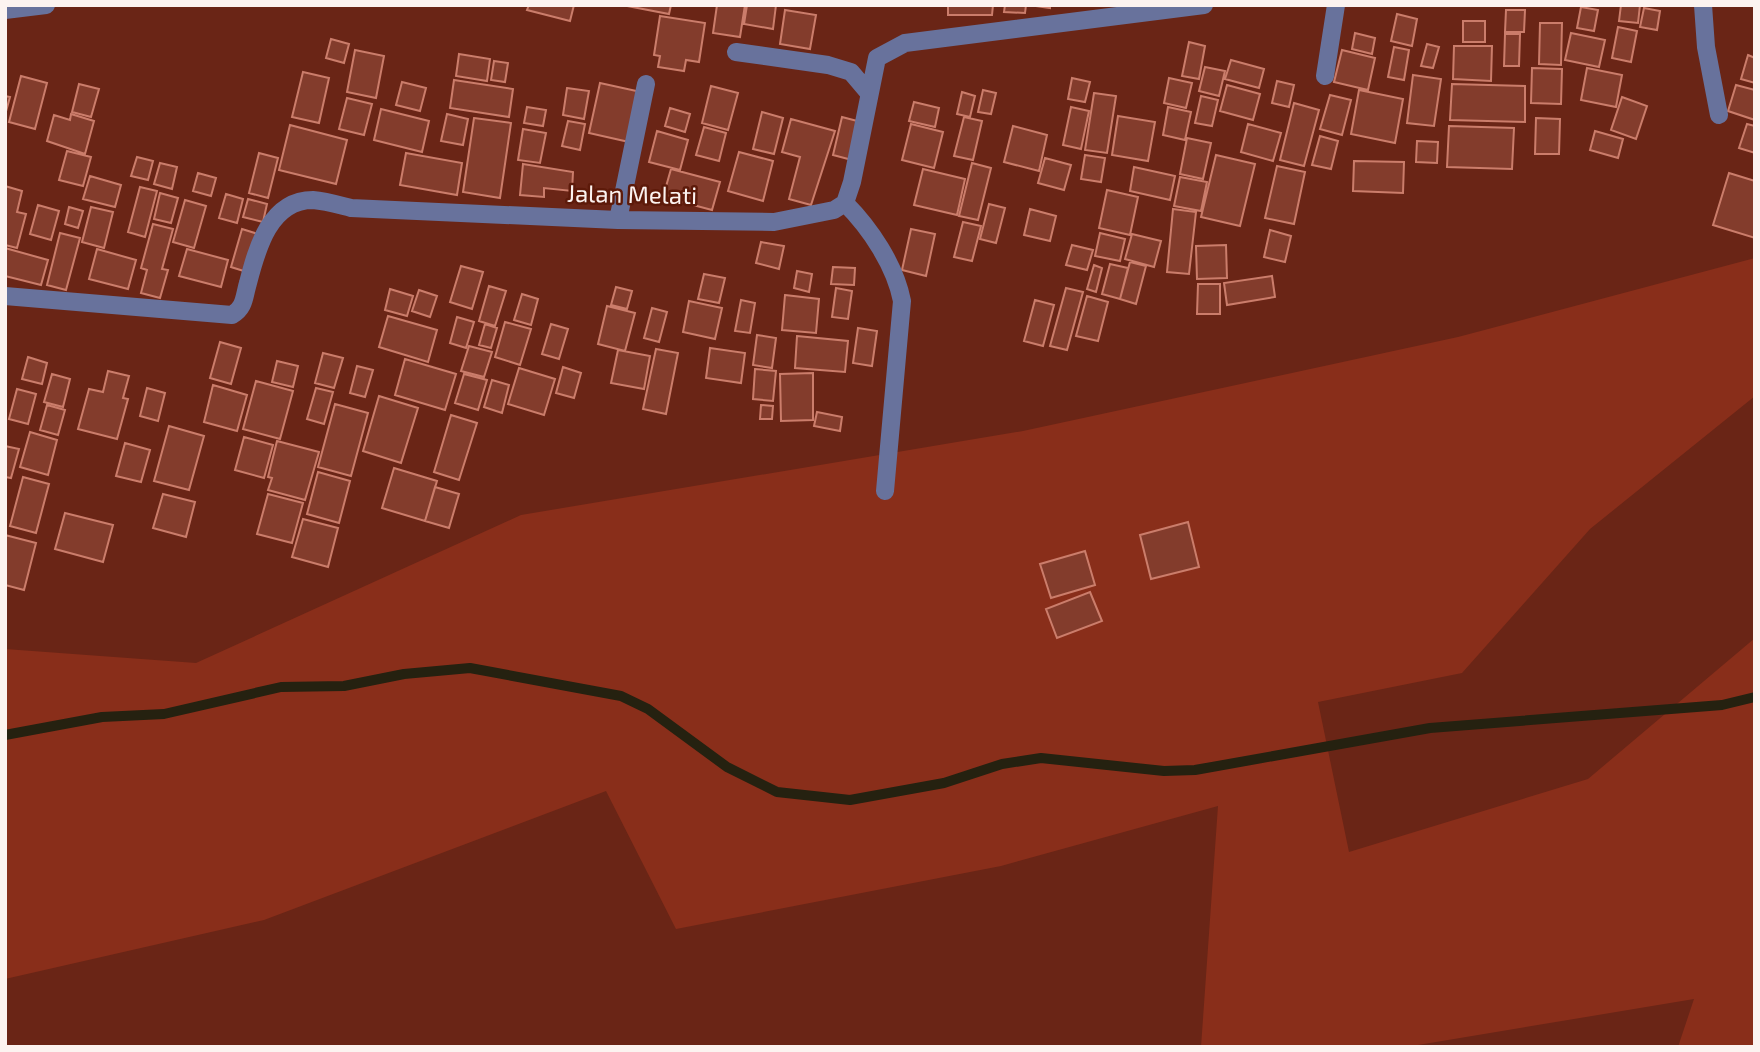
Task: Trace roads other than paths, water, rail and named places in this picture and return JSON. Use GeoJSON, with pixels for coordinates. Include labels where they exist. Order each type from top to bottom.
{"type":"FeatureCollection","features":[{"type":"Feature","properties":{"kind":"street"},"geometry":{"type":"LineString","coordinates":[[5,10],[46,5]]}},
{"type":"Feature","properties":{"kind":"street"},"geometry":{"type":"LineString","coordinates":[[885,491],[902,301],[899,285],[866,225],[845,203],[877,58],[905,43],[1204,5]]}},
{"type":"Feature","properties":{"kind":"street"},"geometry":{"type":"LineString","coordinates":[[1325,76],[1336,5]]}},
{"type":"Feature","properties":{"kind":"street"},"geometry":{"type":"LineString","coordinates":[[1703,5],[1706,47],[1719,115]]}},
{"type":"Feature","properties":{"kind":"street"},"geometry":{"type":"LineString","coordinates":[[736,52],[828,65],[851,72],[869,92]]}},
{"type":"Feature","properties":{"kind":"street"},"geometry":{"type":"LineString","coordinates":[[618,220],[646,84]]}},
{"type":"Feature","properties":{"kind":"street","name":"Jalan Melati"},"geometry":{"type":"LineString","coordinates":[[5,296],[232,315],[240,311],[267,229],[277,214],[299,202],[315,200],[351,208],[618,220],[774,222],[834,210],[845,203]]}},
{"type":"Feature","properties":{"kind":"waterway"},"geometry":{"type":"LineString","coordinates":[[5,735],[102,717],[164,714],[281,687],[344,686],[404,674],[470,668],[621,696],[648,709],[727,767],[777,792],[850,800],[944,783],[1002,764],[1041,758],[1164,771],[1195,770],[1430,728],[1722,705],[1755,697]]}}]}
